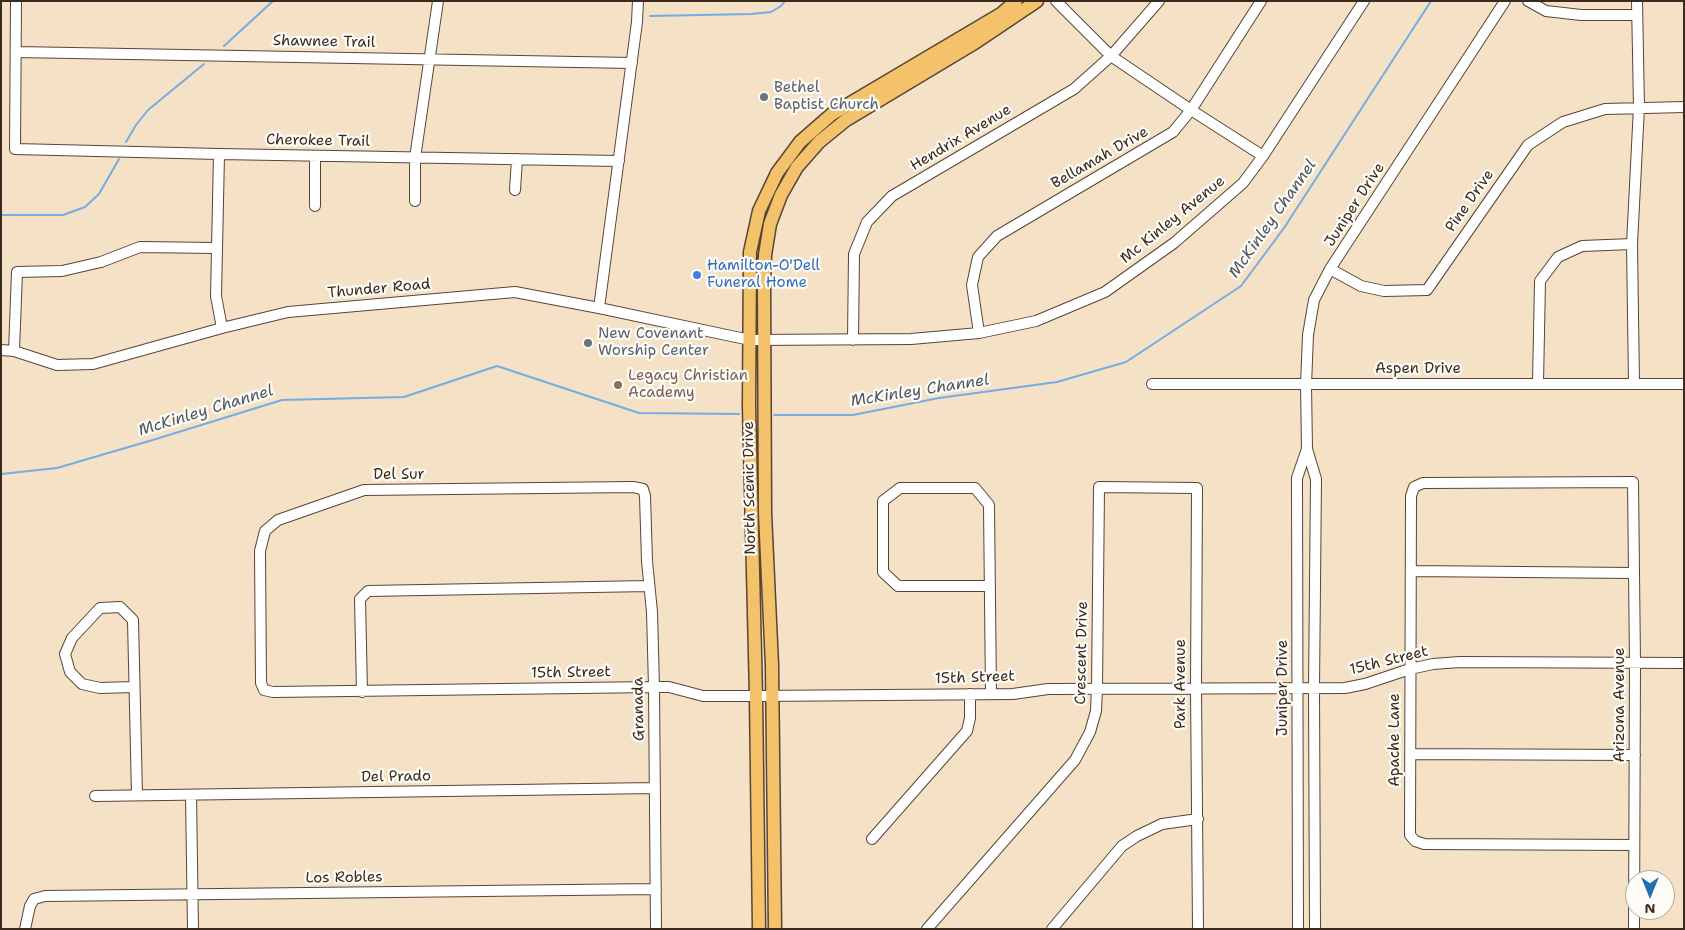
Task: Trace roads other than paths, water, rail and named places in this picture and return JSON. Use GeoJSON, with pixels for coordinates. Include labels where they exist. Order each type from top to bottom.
{"type":"FeatureCollection","features":[{"type":"Feature","properties":{"kind":"main road","name":"North Scenic Drive"},"geometry":{"type":"LineString","coordinates":[[759,929],[756,696],[759,513],[766,461],[765,255],[770,224],[781,195],[797,167],[818,142],[882,92],[1001,14],[1016,1]]}},
{"type":"Feature","properties":{"kind":"main road","name":"North Scenic Drive"},"geometry":{"type":"LineString","coordinates":[[775,929],[772,696],[759,513],[749,406],[750,252],[759,210],[778,174],[800,142],[832,114],[882,92],[976,42],[1037,1]]}},
{"type":"Feature","properties":{"kind":"street"},"geometry":{"type":"LineString","coordinates":[[16,1],[16,52]]}},
{"type":"Feature","properties":{"kind":"street"},"geometry":{"type":"LineString","coordinates":[[415,201],[415,158],[438,1]]}},
{"type":"Feature","properties":{"kind":"street"},"geometry":{"type":"LineString","coordinates":[[599,308],[620,161],[638,1]]}},
{"type":"Feature","properties":{"kind":"street"},"geometry":{"type":"LineString","coordinates":[[1056,1],[1111,56],[1263,156]]}},
{"type":"Feature","properties":{"kind":"street","name":"Hendrix Avenue"},"geometry":{"type":"LineString","coordinates":[[853,340],[854,254],[867,222],[892,196],[1074,89],[1111,56],[1159,1]]}},
{"type":"Feature","properties":{"kind":"street","name":"Bellamah Drive"},"geometry":{"type":"LineString","coordinates":[[979,334],[972,285],[978,257],[997,236],[1173,132],[1191,110],[1260,1]]}},
{"type":"Feature","properties":{"kind":"street","name":"Mc Kinley Avenue"},"geometry":{"type":"LineString","coordinates":[[764,340],[911,339],[979,334],[1036,321],[1105,292],[1181,237],[1243,183],[1263,156],[1364,1]]}},
{"type":"Feature","properties":{"kind":"street","name":"Juniper Drive"},"geometry":{"type":"LineString","coordinates":[[1315,929],[1314,688],[1316,479],[1307,450],[1306,385],[1308,334],[1314,300],[1330,270],[1505,1]]}},
{"type":"Feature","properties":{"kind":"street"},"geometry":{"type":"LineString","coordinates":[[1528,1],[1546,11],[1581,15],[1637,15]]}},
{"type":"Feature","properties":{"kind":"street"},"geometry":{"type":"LineString","coordinates":[[1634,384],[1632,244],[1640,107],[1637,1]]}},
{"type":"Feature","properties":{"kind":"street","name":"Shawnee Trail"},"geometry":{"type":"LineString","coordinates":[[16,52],[632,63]]}},
{"type":"Feature","properties":{"kind":"street","name":"Cherokee Trail"},"geometry":{"type":"LineString","coordinates":[[16,52],[15,148],[218,154],[620,161]]}},
{"type":"Feature","properties":{"kind":"street"},"geometry":{"type":"LineString","coordinates":[[1640,107],[1684,107]]}},
{"type":"Feature","properties":{"kind":"street","name":"Pine Drive"},"geometry":{"type":"LineString","coordinates":[[1330,270],[1361,286],[1384,291],[1427,290],[1528,145],[1563,122],[1605,109],[1640,107]]}},
{"type":"Feature","properties":{"kind":"street"},"geometry":{"type":"LineString","coordinates":[[218,154],[216,296],[222,328]]}},
{"type":"Feature","properties":{"kind":"street"},"geometry":{"type":"LineString","coordinates":[[315,156],[315,206]]}},
{"type":"Feature","properties":{"kind":"street"},"geometry":{"type":"LineString","coordinates":[[515,190],[517,159]]}},
{"type":"Feature","properties":{"kind":"street"},"geometry":{"type":"LineString","coordinates":[[1538,383],[1540,281],[1558,257],[1582,246],[1632,244]]}},
{"type":"Feature","properties":{"kind":"street"},"geometry":{"type":"LineString","coordinates":[[14,351],[17,272],[62,272],[102,262],[140,247],[216,248]]}},
{"type":"Feature","properties":{"kind":"street","name":"Thunder Road"},"geometry":{"type":"LineString","coordinates":[[1,350],[14,351],[57,365],[93,364],[222,328],[288,312],[515,292],[750,340],[764,340]]}},
{"type":"Feature","properties":{"kind":"street","name":"Aspen Drive"},"geometry":{"type":"LineString","coordinates":[[1152,384],[1684,384]]}},
{"type":"Feature","properties":{"kind":"street","name":"Juniper Drive"},"geometry":{"type":"LineString","coordinates":[[1298,929],[1297,478],[1307,450]]}},
{"type":"Feature","properties":{"kind":"street","name":"Apache Lane"},"geometry":{"type":"LineString","coordinates":[[1633,482],[1423,483],[1414,487],[1411,496],[1410,835],[1415,842],[1424,844],[1634,845]]}},
{"type":"Feature","properties":{"kind":"street","name":"Arizona Avenue"},"geometry":{"type":"LineString","coordinates":[[1633,482],[1635,663],[1634,929]]}},
{"type":"Feature","properties":{"kind":"street","name":"Crescent Drive"},"geometry":{"type":"LineString","coordinates":[[927,929],[1075,760],[1090,732],[1096,711],[1097,689],[1099,486],[1148,487]]}},
{"type":"Feature","properties":{"kind":"street","name":"Del Sur"},"geometry":{"type":"LineString","coordinates":[[264,690],[261,683],[260,550],[265,531],[278,520],[364,490],[633,487],[643,489]]}},
{"type":"Feature","properties":{"kind":"street","name":"Park Avenue"},"geometry":{"type":"LineString","coordinates":[[1148,487],[1197,488],[1198,929]]}},
{"type":"Feature","properties":{"kind":"street"},"geometry":{"type":"LineString","coordinates":[[990,586],[898,586],[883,572],[883,501],[900,488],[975,488],[990,505],[991,694]]}},
{"type":"Feature","properties":{"kind":"street","name":"Granada"},"geometry":{"type":"LineString","coordinates":[[643,489],[645,496],[648,586],[652,612],[656,929]]}},
{"type":"Feature","properties":{"kind":"street"},"geometry":{"type":"LineString","coordinates":[[1411,572],[1634,572]]}},
{"type":"Feature","properties":{"kind":"street"},"geometry":{"type":"LineString","coordinates":[[362,692],[360,599],[368,591],[648,586]]}},
{"type":"Feature","properties":{"kind":"street"},"geometry":{"type":"LineString","coordinates":[[133,687],[100,688],[82,684],[70,672],[65,654],[72,638],[100,608],[120,607],[133,620],[133,687],[137,795]]}},
{"type":"Feature","properties":{"kind":"street","name":"15th Street"},"geometry":{"type":"LineString","coordinates":[[264,690],[273,692],[362,692],[669,687],[703,696],[1013,694],[1048,689],[1314,688],[1351,686],[1365,684],[1410,669],[1433,664],[1460,662],[1684,663]]}},
{"type":"Feature","properties":{"kind":"street"},"geometry":{"type":"LineString","coordinates":[[872,839],[966,731],[970,718],[970,694]]}},
{"type":"Feature","properties":{"kind":"street"},"geometry":{"type":"LineString","coordinates":[[1410,754],[1634,756]]}},
{"type":"Feature","properties":{"kind":"street","name":"Del Prado"},"geometry":{"type":"LineString","coordinates":[[95,796],[655,788]]}},
{"type":"Feature","properties":{"kind":"street"},"geometry":{"type":"LineString","coordinates":[[191,795],[193,929]]}},
{"type":"Feature","properties":{"kind":"street"},"geometry":{"type":"LineString","coordinates":[[1052,929],[1122,846],[1137,836],[1162,824],[1198,819]]}},
{"type":"Feature","properties":{"kind":"street","name":"Los Robles"},"geometry":{"type":"LineString","coordinates":[[25,929],[30,906],[34,899],[44,896],[656,889]]}},
{"type":"Feature","properties":{"kind":"street"},"geometry":{"type":"LineString","coordinates":[[1298,900],[1315,900]]}},
{"type":"Feature","properties":{"kind":"waterway"},"geometry":{"type":"LineString","coordinates":[[224,46],[273,1]]}},
{"type":"Feature","properties":{"kind":"waterway"},"geometry":{"type":"LineString","coordinates":[[650,16],[771,12],[785,1]]}},
{"type":"Feature","properties":{"kind":"waterway","name":"McKinley Channel"},"geometry":{"type":"LineString","coordinates":[[774,415],[853,415],[939,398],[1057,382],[1126,362],[1241,286],[1284,228],[1431,1]]}},
{"type":"Feature","properties":{"kind":"waterway"},"geometry":{"type":"LineString","coordinates":[[126,142],[148,110],[204,64]]}},
{"type":"Feature","properties":{"kind":"waterway"},"geometry":{"type":"LineString","coordinates":[[1,215],[63,215],[85,207],[99,194],[119,159]]}},
{"type":"Feature","properties":{"kind":"waterway","name":"McKinley Channel"},"geometry":{"type":"LineString","coordinates":[[1,474],[57,468],[282,400],[404,397],[497,366],[639,413],[739,414]]}},
{"type":"Feature","properties":{"kind":"place","name":"Bethel Baptist Church"},"geometry":{"type":"Point","coordinates":[764,97]}},
{"type":"Feature","properties":{"kind":"place","name":"Hamilton-O'Dell Funeral Home"},"geometry":{"type":"Point","coordinates":[697,275]}},
{"type":"Feature","properties":{"kind":"place","name":"New Covenant Worship Center"},"geometry":{"type":"Point","coordinates":[588,343]}},
{"type":"Feature","properties":{"kind":"place","name":"Legacy Christian Academy"},"geometry":{"type":"Point","coordinates":[618,385]}}]}
